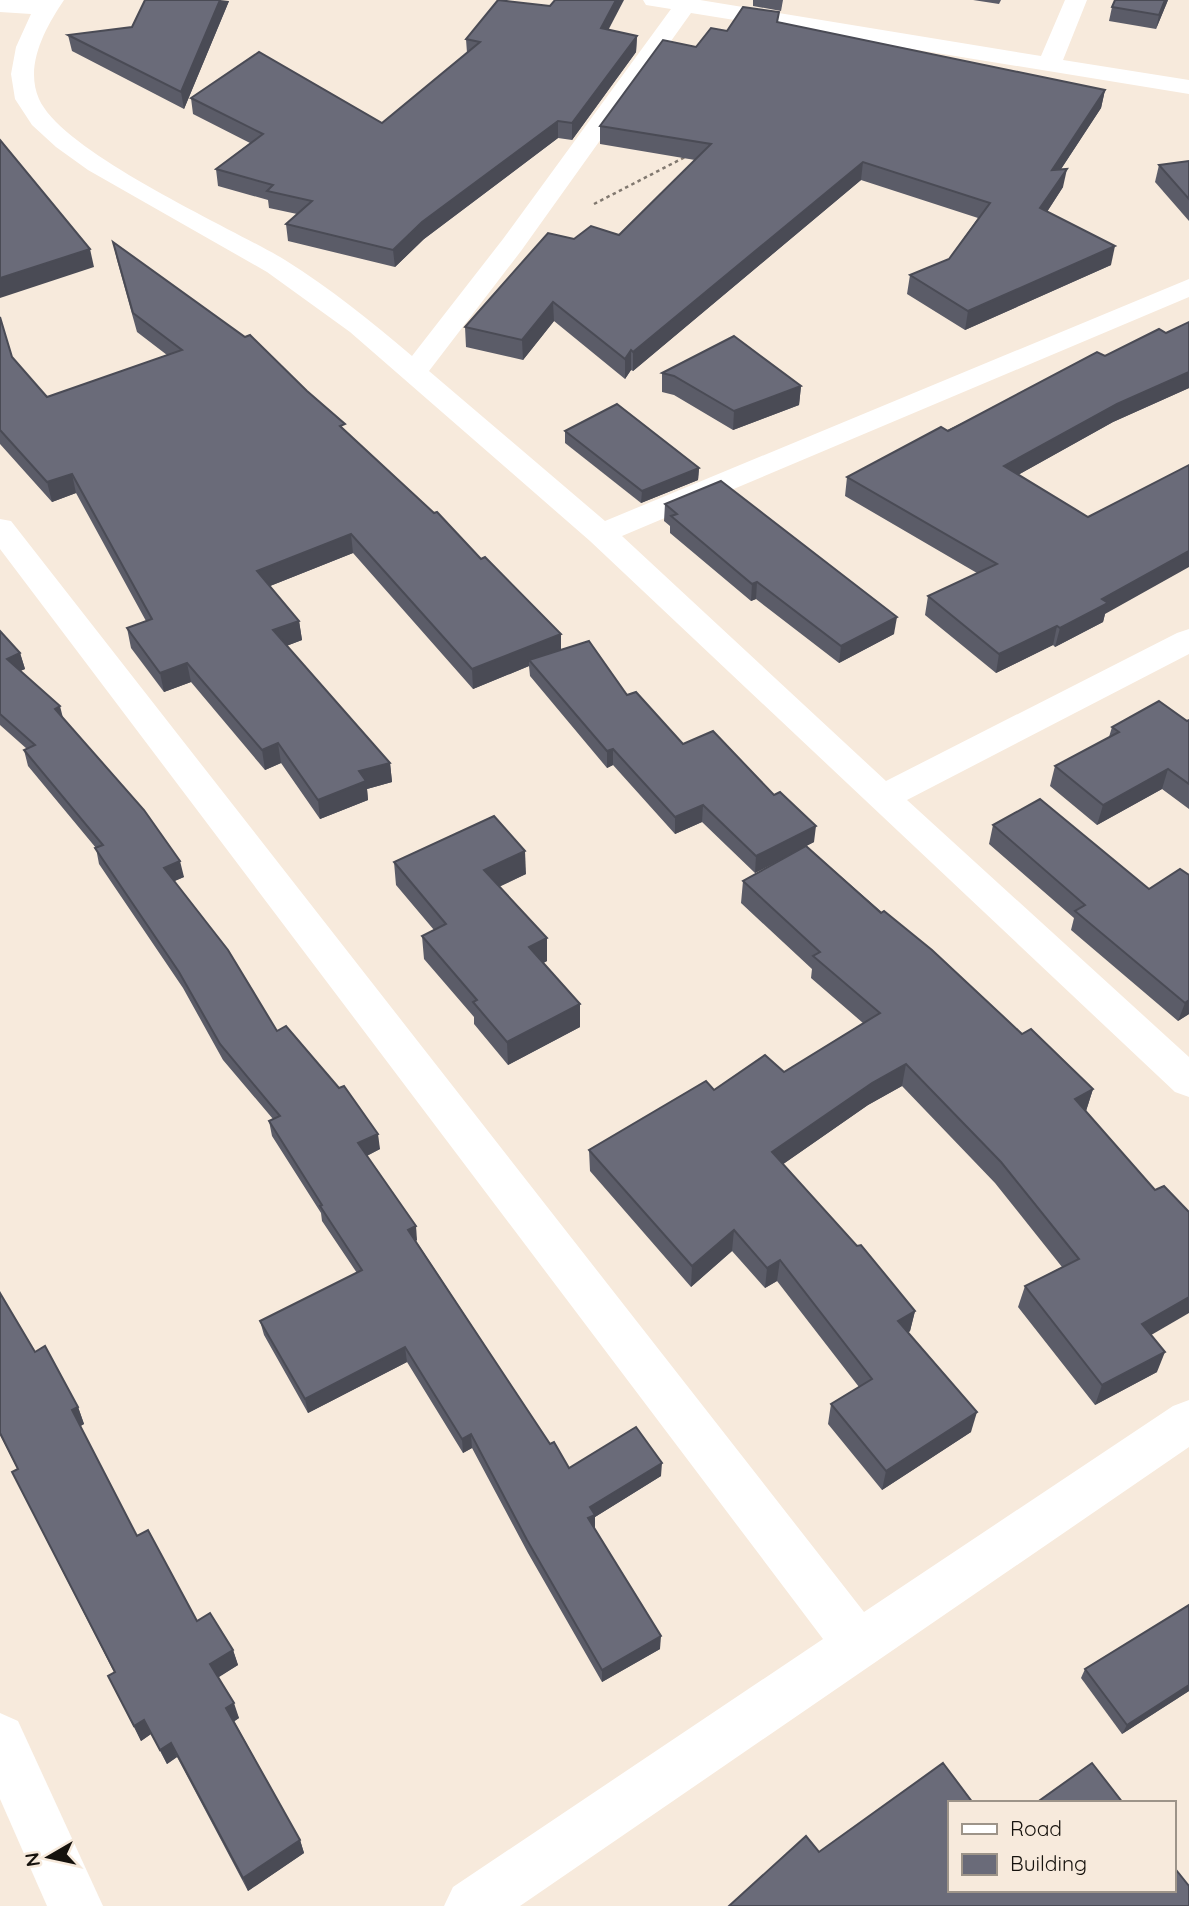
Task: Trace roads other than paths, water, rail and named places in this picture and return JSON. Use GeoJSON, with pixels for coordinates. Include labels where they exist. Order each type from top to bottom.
{"type":"FeatureCollection","features":[{"type":"Feature","properties":{"kind":"street"},"geometry":{"type":"LineString","coordinates":[[654,0],[687,2],[1189,87]]}},
{"type":"Feature","properties":{"kind":"street"},"geometry":{"type":"LineString","coordinates":[[1049,63],[1076,0]]}},
{"type":"Feature","properties":{"kind":"street"},"geometry":{"type":"LineString","coordinates":[[414,372],[512,245],[687,2]]}},
{"type":"Feature","properties":{"kind":"street"},"geometry":{"type":"LineString","coordinates":[[0,5],[49,4],[26,50],[24,79],[27,100],[41,121],[83,157],[245,247],[321,296],[414,372],[601,534],[1189,1081]]}},
{"type":"Feature","properties":{"kind":"street"},"geometry":{"type":"LineString","coordinates":[[601,534],[1189,287]]}},
{"type":"Feature","properties":{"kind":"street"},"geometry":{"type":"LineString","coordinates":[[0,528],[859,1646]]}},
{"type":"Feature","properties":{"kind":"street"},"geometry":{"type":"LineString","coordinates":[[882,798],[1189,640]]}},
{"type":"Feature","properties":{"kind":"street"},"geometry":{"type":"LineString","coordinates":[[472,1906],[1189,1421]]}},
{"type":"Feature","properties":{"kind":"street"},"geometry":{"type":"LineString","coordinates":[[0,1739],[75,1906]]}}]}
